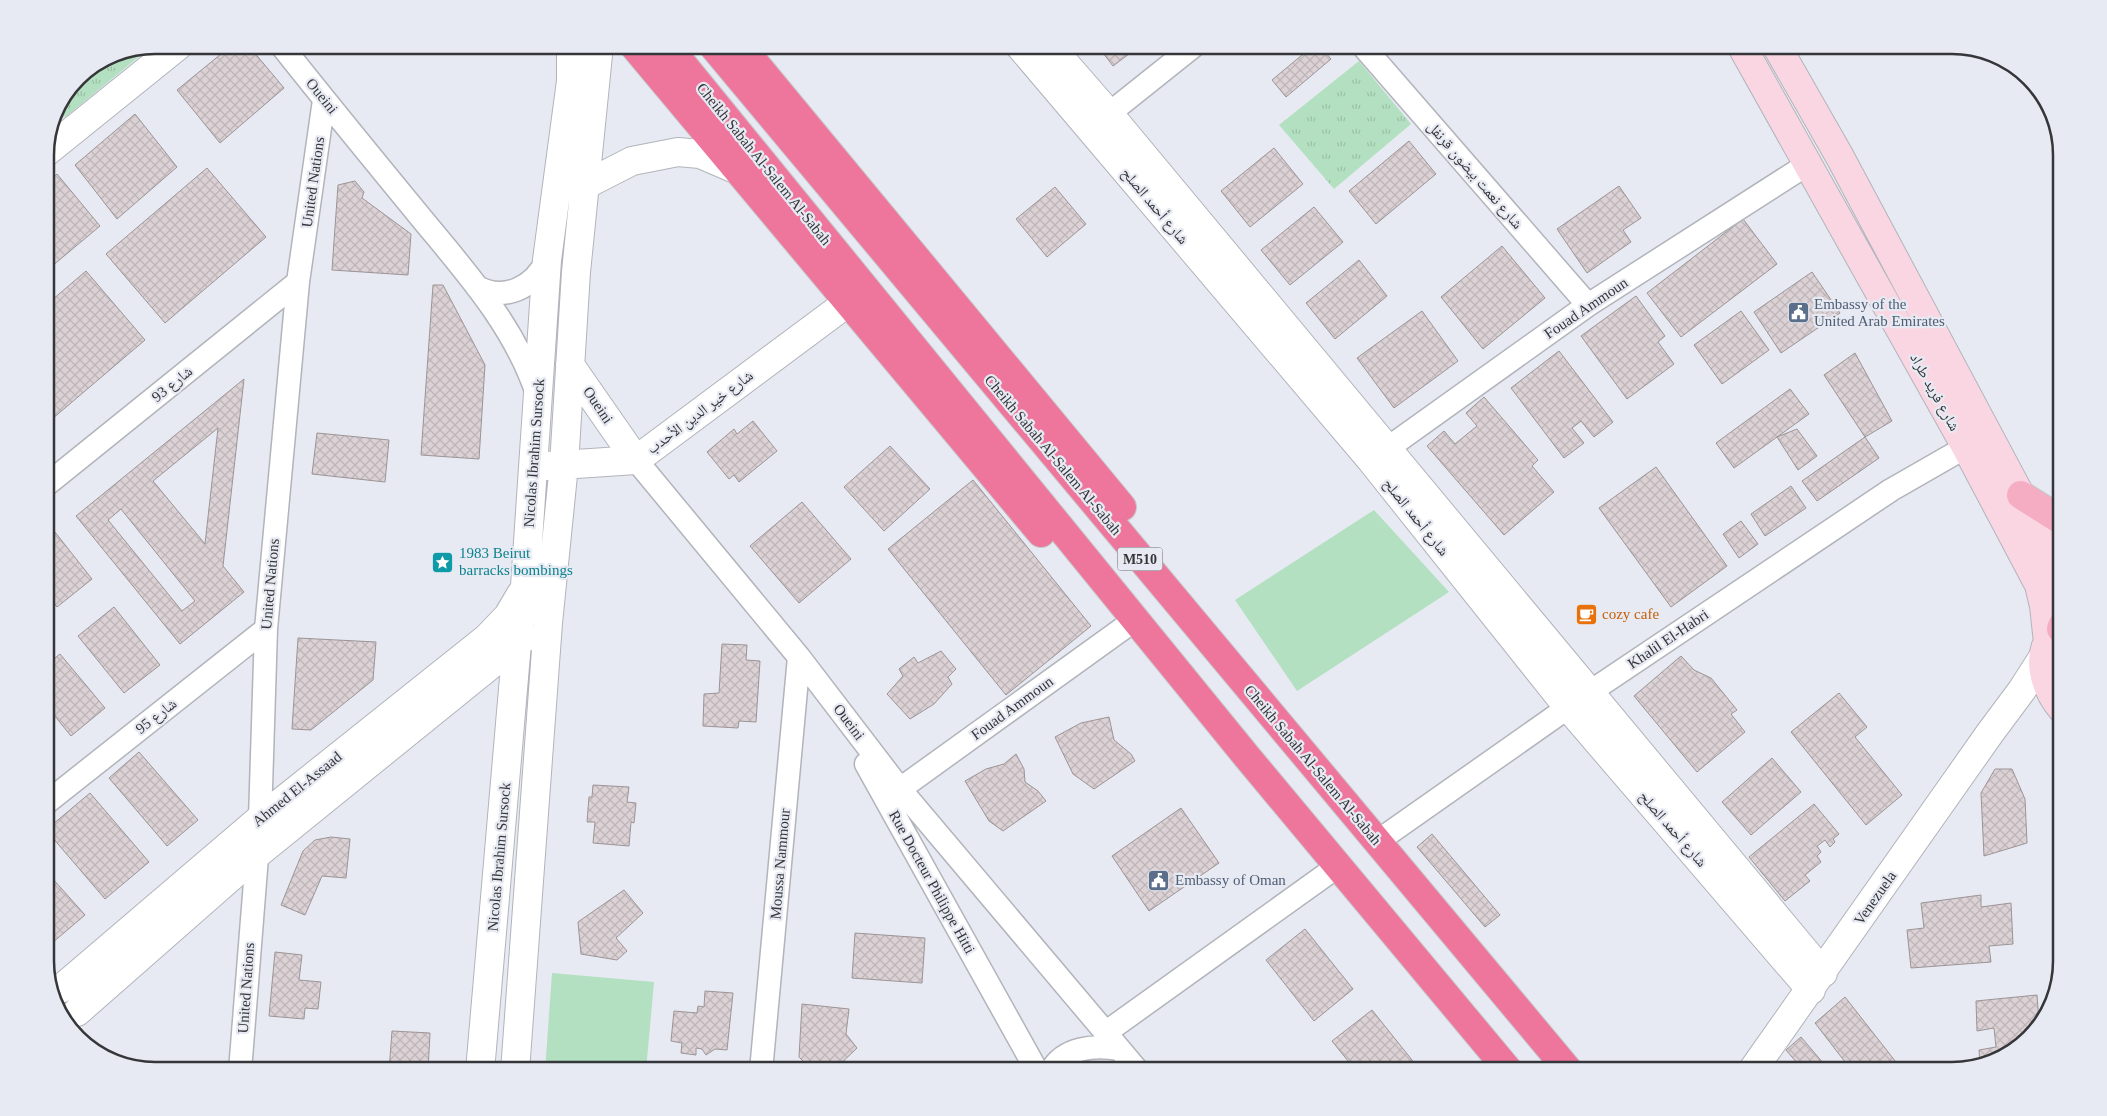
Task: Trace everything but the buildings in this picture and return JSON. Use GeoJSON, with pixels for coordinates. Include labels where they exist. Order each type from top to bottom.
{"type":"FeatureCollection","features":[{"type":"Feature","properties":{"kind":"highway"},"geometry":{"type":"LineString","coordinates":[[640,54],[1026,516],[1125,627],[1248,758]]}},
{"type":"Feature","properties":{"kind":"highway","name":"Cheikh Sabah Al-Salem Al-Sabah"},"geometry":{"type":"LineString","coordinates":[[674,54],[1248,758],[1501,1062]]}},
{"type":"Feature","properties":{"kind":"highway","name":"Cheikh Sabah Al-Salem Al-Sabah"},"geometry":{"type":"LineString","coordinates":[[720,54],[1561,1062]]}},
{"type":"Feature","properties":{"kind":"highway"},"geometry":{"type":"LineString","coordinates":[[747,54],[1141,532],[1202,612],[1284,731]]}},
{"type":"Feature","properties":{"kind":"main road","name":"شارع فريد طراد"},"geometry":{"type":"LineString","coordinates":[[1745,54],[1966,447],[2039,585],[2053,631]]}},
{"type":"Feature","properties":{"kind":"main road","name":"شارع فريد طراد"},"geometry":{"type":"LineString","coordinates":[[1781,54],[1840,157],[2053,555]]}},
{"type":"Feature","properties":{"kind":"main road"},"geometry":{"type":"LineString","coordinates":[[2021,495],[2053,515]]}},
{"type":"Feature","properties":{"kind":"main road","name":"شارع فريد طراد"},"geometry":{"type":"LineString","coordinates":[[2053,643],[2044,677],[2053,694]]}},
{"type":"Feature","properties":{"kind":"street"},"geometry":{"type":"LineString","coordinates":[[54,145],[168,54]]}},
{"type":"Feature","properties":{"kind":"street","name":"Oueini"},"geometry":{"type":"LineString","coordinates":[[288,54],[477,286],[516,346],[530,374],[538,396]]}},
{"type":"Feature","properties":{"kind":"street","name":"Nicolas Ibrahim Sursock"},"geometry":{"type":"LineString","coordinates":[[516,1062],[548,623],[564,465],[570,365],[571,54]]}},
{"type":"Feature","properties":{"kind":"street","name":"Nicolas Ibrahim Sursock"},"geometry":{"type":"LineString","coordinates":[[481,1062],[517,643],[525,586],[547,260],[570,183],[597,54]]}},
{"type":"Feature","properties":{"kind":"street","name":"شارع أحمد الصلح"},"geometry":{"type":"LineString","coordinates":[[1028,54],[1099,121],[1379,454],[1590,692],[1817,981]]}},
{"type":"Feature","properties":{"kind":"street","name":"شارع أحمد الصلح"},"geometry":{"type":"LineString","coordinates":[[1055,54],[1099,121]]}},
{"type":"Feature","properties":{"kind":"street"},"geometry":{"type":"LineString","coordinates":[[1099,121],[1184,54]]}},
{"type":"Feature","properties":{"kind":"street","name":"شارع نعمت بيضون قرنفل"},"geometry":{"type":"LineString","coordinates":[[1370,54],[1588,305]]}},
{"type":"Feature","properties":{"kind":"street","name":"United Nations"},"geometry":{"type":"LineString","coordinates":[[241,1062],[260,819],[266,629],[298,282],[324,100]]}},
{"type":"Feature","properties":{"kind":"street"},"geometry":{"type":"LineString","coordinates":[[570,183],[596,181],[632,161],[678,152],[700,154],[735,169]]}},
{"type":"Feature","properties":{"kind":"street","name":"Fouad Ammoun"},"geometry":{"type":"LineString","coordinates":[[1379,454],[1588,305],[1808,164]]}},
{"type":"Feature","properties":{"kind":"street"},"geometry":{"type":"LineString","coordinates":[[477,286],[498,294],[514,291],[534,278],[547,260]]}},
{"type":"Feature","properties":{"kind":"street","name":"شارع 93"},"geometry":{"type":"LineString","coordinates":[[54,479],[298,282]]}},
{"type":"Feature","properties":{"kind":"street","name":"شارع خير الدين الأحدب"},"geometry":{"type":"LineString","coordinates":[[534,466],[636,460],[847,303]]}},
{"type":"Feature","properties":{"kind":"street","name":"Oueini"},"geometry":{"type":"LineString","coordinates":[[570,365],[636,460],[799,657],[900,789],[1130,1062]]}},
{"type":"Feature","properties":{"kind":"street","name":"Khalil El-Habri"},"geometry":{"type":"LineString","coordinates":[[1378,842],[1590,692],[1891,490],[1966,447]]}},
{"type":"Feature","properties":{"kind":"street","name":"شارع أحمد الصلح"},"geometry":{"type":"LineString","coordinates":[[1379,454],[1568,707],[1817,981]]}},
{"type":"Feature","properties":{"kind":"street","name":"Ahmed El-Assaad"},"geometry":{"type":"LineString","coordinates":[[57,985],[260,819],[487,638],[508,616],[525,586]]}},
{"type":"Feature","properties":{"kind":"street","name":"Ahmed El-Assaad"},"geometry":{"type":"LineString","coordinates":[[74,1021],[257,854],[517,643],[548,623]]}},
{"type":"Feature","properties":{"kind":"street","name":"Fouad Ammoun"},"geometry":{"type":"LineString","coordinates":[[900,789],[1125,627]]}},
{"type":"Feature","properties":{"kind":"street","name":"شارع 95"},"geometry":{"type":"LineString","coordinates":[[54,797],[266,629]]}},
{"type":"Feature","properties":{"kind":"street","name":"Venezuela"},"geometry":{"type":"LineString","coordinates":[[1758,1062],[1996,723],[2022,690],[2053,639]]}},
{"type":"Feature","properties":{"kind":"street","name":"Moussa Nammour"},"geometry":{"type":"LineString","coordinates":[[762,1062],[799,657]]}},
{"type":"Feature","properties":{"kind":"street","name":"Rue Docteur Philippe Hitti"},"geometry":{"type":"LineString","coordinates":[[827,693],[1032,1062]]}},
{"type":"Feature","properties":{"kind":"street","name":"Venezuela"},"geometry":{"type":"LineString","coordinates":[[1996,723],[2023,706],[2039,701],[2053,706]]}},
{"type":"Feature","properties":{"kind":"street"},"geometry":{"type":"LineString","coordinates":[[1056,1062],[1082,1049],[1100,1046],[1112,1041],[1338,866]]}},
{"type":"Feature","properties":{"kind":"street"},"geometry":{"type":"LineString","coordinates":[[57,987],[72,998],[74,1021]]}},
{"type":"Feature","properties":{"kind":"green space"},"geometry":{"type":"Polygon","coordinates":[[[141,55],[68,115],[60,120],[64,110],[83,83],[110,64],[128,57],[141,55]]]}},
{"type":"Feature","properties":{"kind":"green space"},"geometry":{"type":"Polygon","coordinates":[[[1359,61],[1411,124],[1334,189],[1279,125],[1359,61]]]}},
{"type":"Feature","properties":{"kind":"green space"},"geometry":{"type":"Polygon","coordinates":[[[1374,510],[1449,592],[1297,691],[1235,600],[1374,510]]]}},
{"type":"Feature","properties":{"kind":"green space"},"geometry":{"type":"Polygon","coordinates":[[[552,973],[654,982],[647,1062],[546,1062],[552,973]]]}},
{"type":"Feature","properties":{"kind":"place","name":"Embassy of the United Arab Emirates"},"geometry":{"type":"Point","coordinates":[1798,313]}},
{"type":"Feature","properties":{"kind":"place","name":"1983 Beirut barracks bombings"},"geometry":{"type":"Point","coordinates":[443,562]}},
{"type":"Feature","properties":{"kind":"place","name":"cozy cafe"},"geometry":{"type":"Point","coordinates":[1586,614]}},
{"type":"Feature","properties":{"kind":"place","name":"Embassy of Oman"},"geometry":{"type":"Point","coordinates":[1159,880]}}]}
